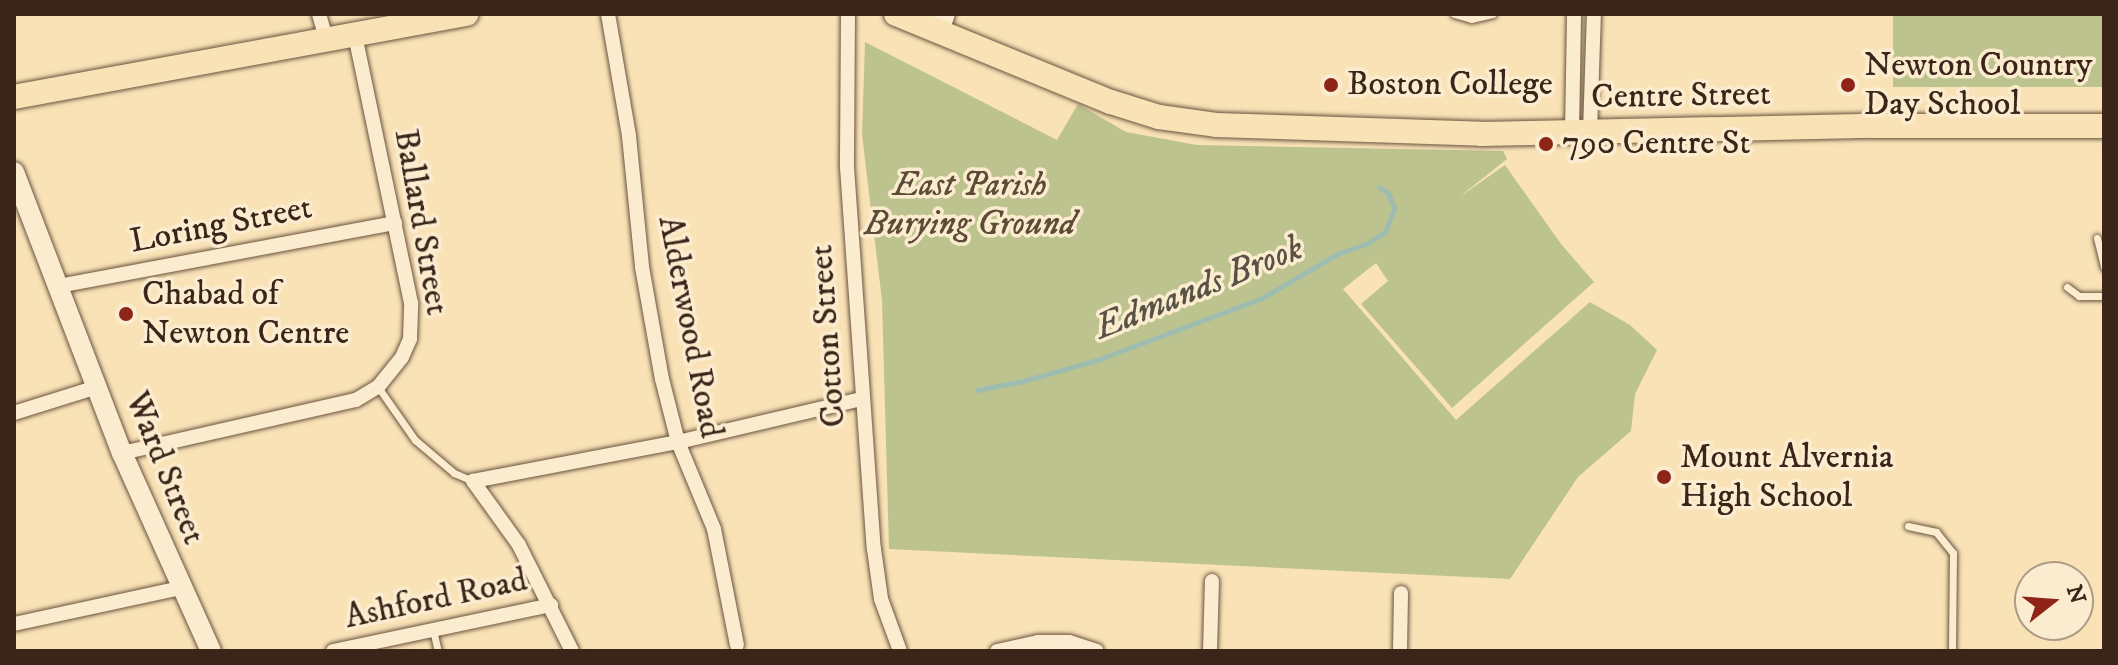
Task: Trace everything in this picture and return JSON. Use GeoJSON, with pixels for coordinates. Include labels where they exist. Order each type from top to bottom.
{"type":"FeatureCollection","features":[{"type":"Feature","properties":{"kind":"main road"},"geometry":{"type":"LineString","coordinates":[[14,97],[466,14]]}},
{"type":"Feature","properties":{"kind":"main road","name":"Centre Street"},"geometry":{"type":"LineString","coordinates":[[896,14],[934,18],[1111,102],[1185,121],[1467,134],[2104,126]]}},
{"type":"Feature","properties":{"kind":"street"},"geometry":{"type":"LineString","coordinates":[[319,14],[326,39]]}},
{"type":"Feature","properties":{"kind":"street","name":"Alderwood Road"},"geometry":{"type":"LineString","coordinates":[[608,14],[629,136],[642,267],[678,442],[714,529],[737,645]]}},
{"type":"Feature","properties":{"kind":"street","name":"Cotton Street"},"geometry":{"type":"LineString","coordinates":[[848,14],[847,167],[862,399],[877,573],[881,599],[900,651]]}},
{"type":"Feature","properties":{"kind":"street"},"geometry":{"type":"LineString","coordinates":[[1574,14],[1581,132]]}},
{"type":"Feature","properties":{"kind":"street"},"geometry":{"type":"LineString","coordinates":[[1581,132],[1594,14]]}},
{"type":"Feature","properties":{"kind":"street","name":"Ballard Street"},"geometry":{"type":"LineString","coordinates":[[122,453],[341,404],[378,387],[402,357],[412,321],[395,223],[355,34]]}},
{"type":"Feature","properties":{"kind":"street","name":"Ward Street"},"geometry":{"type":"LineString","coordinates":[[14,172],[122,453],[211,651]]}},
{"type":"Feature","properties":{"kind":"street","name":"Loring Street"},"geometry":{"type":"LineString","coordinates":[[58,286],[395,223]]}},
{"type":"Feature","properties":{"kind":"street"},"geometry":{"type":"LineString","coordinates":[[14,413],[97,387]]}},
{"type":"Feature","properties":{"kind":"street"},"geometry":{"type":"LineString","coordinates":[[572,651],[519,545],[473,481],[678,442],[862,399]]}},
{"type":"Feature","properties":{"kind":"street"},"geometry":{"type":"LineString","coordinates":[[1210,651],[1212,581]]}},
{"type":"Feature","properties":{"kind":"street"},"geometry":{"type":"LineString","coordinates":[[14,624],[181,588]]}},
{"type":"Feature","properties":{"kind":"street"},"geometry":{"type":"LineString","coordinates":[[1400,651],[1401,593]]}},
{"type":"Feature","properties":{"kind":"street","name":"Ashford Road"},"geometry":{"type":"LineString","coordinates":[[333,651],[551,605]]}},
{"type":"Feature","properties":{"kind":"street"},"geometry":{"type":"LineString","coordinates":[[997,651],[1038,642],[1069,642],[1097,651]]}},
{"type":"Feature","properties":{"kind":"lane"},"geometry":{"type":"LineString","coordinates":[[1454,14],[1471,19],[1492,14]]}},
{"type":"Feature","properties":{"kind":"lane"},"geometry":{"type":"LineString","coordinates":[[2097,238],[2104,267]]}},
{"type":"Feature","properties":{"kind":"lane"},"geometry":{"type":"LineString","coordinates":[[2067,287],[2079,296],[2104,296]]}},
{"type":"Feature","properties":{"kind":"lane"},"geometry":{"type":"LineString","coordinates":[[378,387],[424,449],[454,473],[473,481]]}},
{"type":"Feature","properties":{"kind":"lane"},"geometry":{"type":"LineString","coordinates":[[1908,526],[1936,532],[1953,553],[1952,651]]}},
{"type":"Feature","properties":{"kind":"lane"},"geometry":{"type":"LineString","coordinates":[[433,630],[438,651]]}},
{"type":"Feature","properties":{"kind":"green space"},"geometry":{"type":"Polygon","coordinates":[[[1893,14],[2104,14],[2104,87],[1893,87],[1893,14]]]}},
{"type":"Feature","properties":{"kind":"green space","name":"East Parish Burying Ground"},"geometry":{"type":"Polygon","coordinates":[[[865,42],[1057,140],[1078,104],[1126,132],[1197,145],[1503,151],[1507,159],[1458,198],[1505,165],[1561,244],[1594,282],[1452,408],[1361,304],[1388,281],[1376,263],[1343,289],[1456,420],[1590,302],[1630,325],[1657,350],[1635,394],[1631,431],[1578,477],[1510,579],[889,549],[882,300],[862,135],[865,42]]]}},
{"type":"Feature","properties":{"kind":"waterway","name":"Edmands Brook"},"geometry":{"type":"LineString","coordinates":[[977,390],[1023,381],[1100,359],[1262,298],[1337,254],[1366,244],[1385,232],[1394,208],[1388,193],[1379,187]]}},
{"type":"Feature","properties":{"kind":"place","name":"Boston College"},"geometry":{"type":"Point","coordinates":[1331,85]}},
{"type":"Feature","properties":{"kind":"place","name":"Newton Country Day School"},"geometry":{"type":"Point","coordinates":[1848,85]}},
{"type":"Feature","properties":{"kind":"place","name":"790 Centre St"},"geometry":{"type":"Point","coordinates":[1546,144]}},
{"type":"Feature","properties":{"kind":"place","name":"Chabad of Newton Centre"},"geometry":{"type":"Point","coordinates":[126,314]}},
{"type":"Feature","properties":{"kind":"place","name":"Mount Alvernia High School"},"geometry":{"type":"Point","coordinates":[1664,477]}}]}
